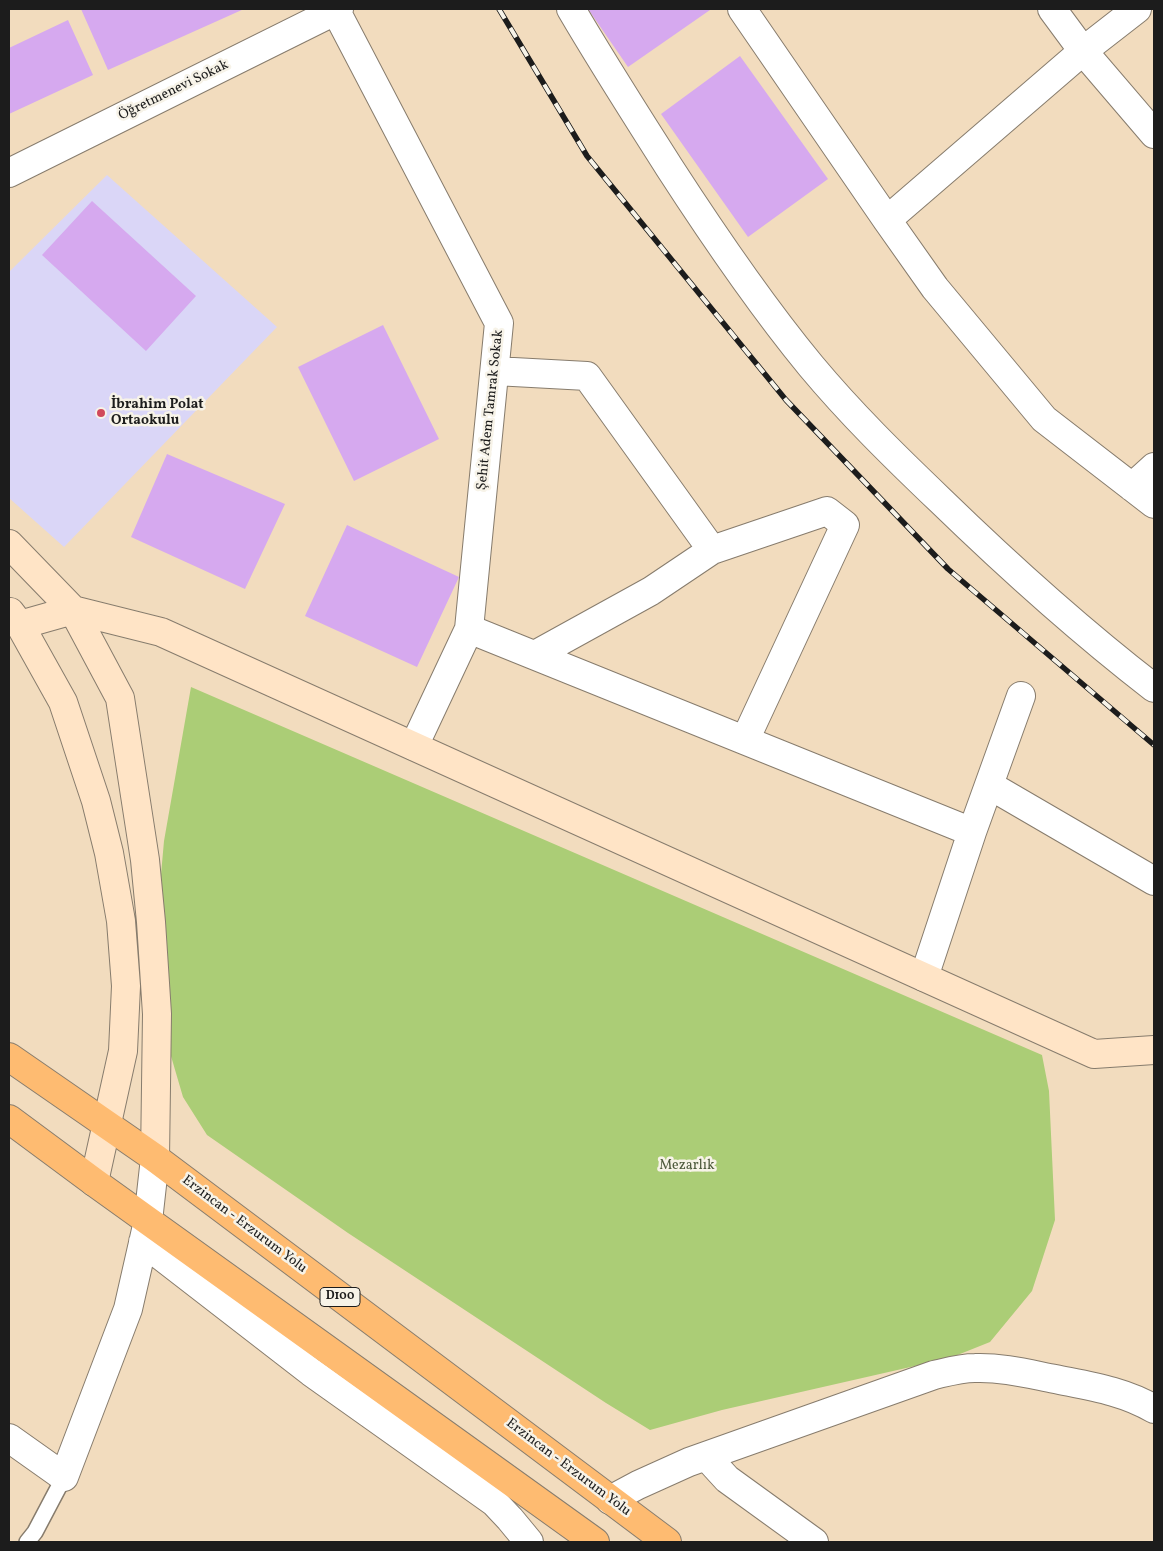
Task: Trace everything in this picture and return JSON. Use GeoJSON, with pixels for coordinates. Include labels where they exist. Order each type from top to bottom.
{"type":"FeatureCollection","features":[{"type":"Feature","properties":{"kind":"highway","name":"Erzincan - Erzurum Yolu"},"geometry":{"type":"LineString","coordinates":[[9,1057],[155,1158],[667,1542]]}},
{"type":"Feature","properties":{"kind":"highway"},"geometry":{"type":"LineString","coordinates":[[9,1119],[94,1182],[146,1232],[595,1542]]}},
{"type":"Feature","properties":{"kind":"main road"},"geometry":{"type":"LineString","coordinates":[[9,544],[73,610],[120,698],[145,860],[151,922],[157,1014],[155,1158]]}},
{"type":"Feature","properties":{"kind":"main road"},"geometry":{"type":"LineString","coordinates":[[94,1182],[124,1051],[126,986],[121,921],[109,853],[96,801],[64,702],[14,618],[73,610],[161,632],[1094,1054],[1154,1050]]}},
{"type":"Feature","properties":{"kind":"street"},"geometry":{"type":"LineString","coordinates":[[571,9],[632,110],[685,191],[774,320],[811,366],[887,450],[989,548],[1041,596],[1154,688]]}},
{"type":"Feature","properties":{"kind":"street"},"geometry":{"type":"LineString","coordinates":[[742,9],[935,288],[1044,419],[1154,504]]}},
{"type":"Feature","properties":{"kind":"street"},"geometry":{"type":"LineString","coordinates":[[1052,9],[1084,51],[1154,134]]}},
{"type":"Feature","properties":{"kind":"street"},"geometry":{"type":"LineString","coordinates":[[887,220],[1084,51],[1138,9]]}},
{"type":"Feature","properties":{"kind":"street","name":"Öğretmenevi Sokak"},"geometry":{"type":"LineString","coordinates":[[9,173],[337,10]]}},
{"type":"Feature","properties":{"kind":"street","name":"Şehit Adem Tamrak Sokak"},"geometry":{"type":"LineString","coordinates":[[337,10],[499,323],[469,629],[414,746]]}},
{"type":"Feature","properties":{"kind":"street"},"geometry":{"type":"LineString","coordinates":[[494,371],[587,376],[712,550]]}},
{"type":"Feature","properties":{"kind":"street"},"geometry":{"type":"LineString","coordinates":[[1132,487],[1154,467]]}},
{"type":"Feature","properties":{"kind":"street"},"geometry":{"type":"LineString","coordinates":[[534,656],[651,592],[712,550],[827,511],[845,525],[745,740]]}},
{"type":"Feature","properties":{"kind":"street"},"geometry":{"type":"LineString","coordinates":[[469,629],[972,832]]}},
{"type":"Feature","properties":{"kind":"street"},"geometry":{"type":"LineString","coordinates":[[924,977],[972,832],[1021,696]]}},
{"type":"Feature","properties":{"kind":"street"},"geometry":{"type":"LineString","coordinates":[[989,785],[1154,881]]}},
{"type":"Feature","properties":{"kind":"street"},"geometry":{"type":"LineString","coordinates":[[9,1438],[64,1477],[128,1309],[146,1232],[155,1158]]}},
{"type":"Feature","properties":{"kind":"street"},"geometry":{"type":"LineString","coordinates":[[146,1232],[311,1372],[494,1502],[529,1542]]}},
{"type":"Feature","properties":{"kind":"street"},"geometry":{"type":"LineString","coordinates":[[610,1500],[667,1470],[934,1375],[954,1370],[995,1368],[1016,1371],[1116,1392],[1154,1409]]}},
{"type":"Feature","properties":{"kind":"street"},"geometry":{"type":"LineString","coordinates":[[706,1456],[727,1479],[814,1542]]}},
{"type":"Feature","properties":{"kind":"lane"},"geometry":{"type":"LineString","coordinates":[[27,1542],[35,1532],[64,1477]]}},
{"type":"Feature","properties":{"kind":"shaded area","name":"İbrahim Polat Ortaokulu"},"geometry":{"type":"Polygon","coordinates":[[[107,175],[277,327],[64,547],[9,498],[9,272],[107,175]]]}},
{"type":"Feature","properties":{"kind":"green space","name":"Mezarlık"},"geometry":{"type":"Polygon","coordinates":[[[191,687],[1042,1055],[1049,1091],[1055,1220],[1032,1291],[990,1342],[950,1358],[722,1410],[650,1430],[348,1233],[207,1135],[183,1097],[166,1039],[153,964],[164,841],[191,687]]]}},
{"type":"Feature","properties":{"kind":"building"},"geometry":{"type":"Polygon","coordinates":[[[81,9],[244,9],[108,70],[81,9]]]}},
{"type":"Feature","properties":{"kind":"building"},"geometry":{"type":"Polygon","coordinates":[[[588,9],[709,9],[710,10],[628,67],[588,9]]]}},
{"type":"Feature","properties":{"kind":"building"},"geometry":{"type":"Polygon","coordinates":[[[68,20],[93,75],[9,114],[9,48],[68,20]]]}},
{"type":"Feature","properties":{"kind":"building"},"geometry":{"type":"Polygon","coordinates":[[[740,56],[828,179],[748,237],[661,114],[740,56]]]}},
{"type":"Feature","properties":{"kind":"building"},"geometry":{"type":"Polygon","coordinates":[[[92,201],[196,296],[146,351],[42,255],[92,201]]]}},
{"type":"Feature","properties":{"kind":"building"},"geometry":{"type":"Polygon","coordinates":[[[383,325],[439,439],[354,481],[298,367],[383,325]]]}},
{"type":"Feature","properties":{"kind":"building"},"geometry":{"type":"Polygon","coordinates":[[[167,454],[285,504],[245,589],[131,537],[167,454]]]}},
{"type":"Feature","properties":{"kind":"building"},"geometry":{"type":"Polygon","coordinates":[[[347,525],[459,577],[417,667],[305,616],[347,525]]]}},
{"type":"Feature","properties":{"kind":"railway"},"geometry":{"type":"LineString","coordinates":[[499,9],[587,156],[786,400],[948,569],[1154,745]]}},
{"type":"Feature","properties":{"kind":"place","name":"İbrahim Polat Ortaokulu"},"geometry":{"type":"Point","coordinates":[101,413]}}]}
